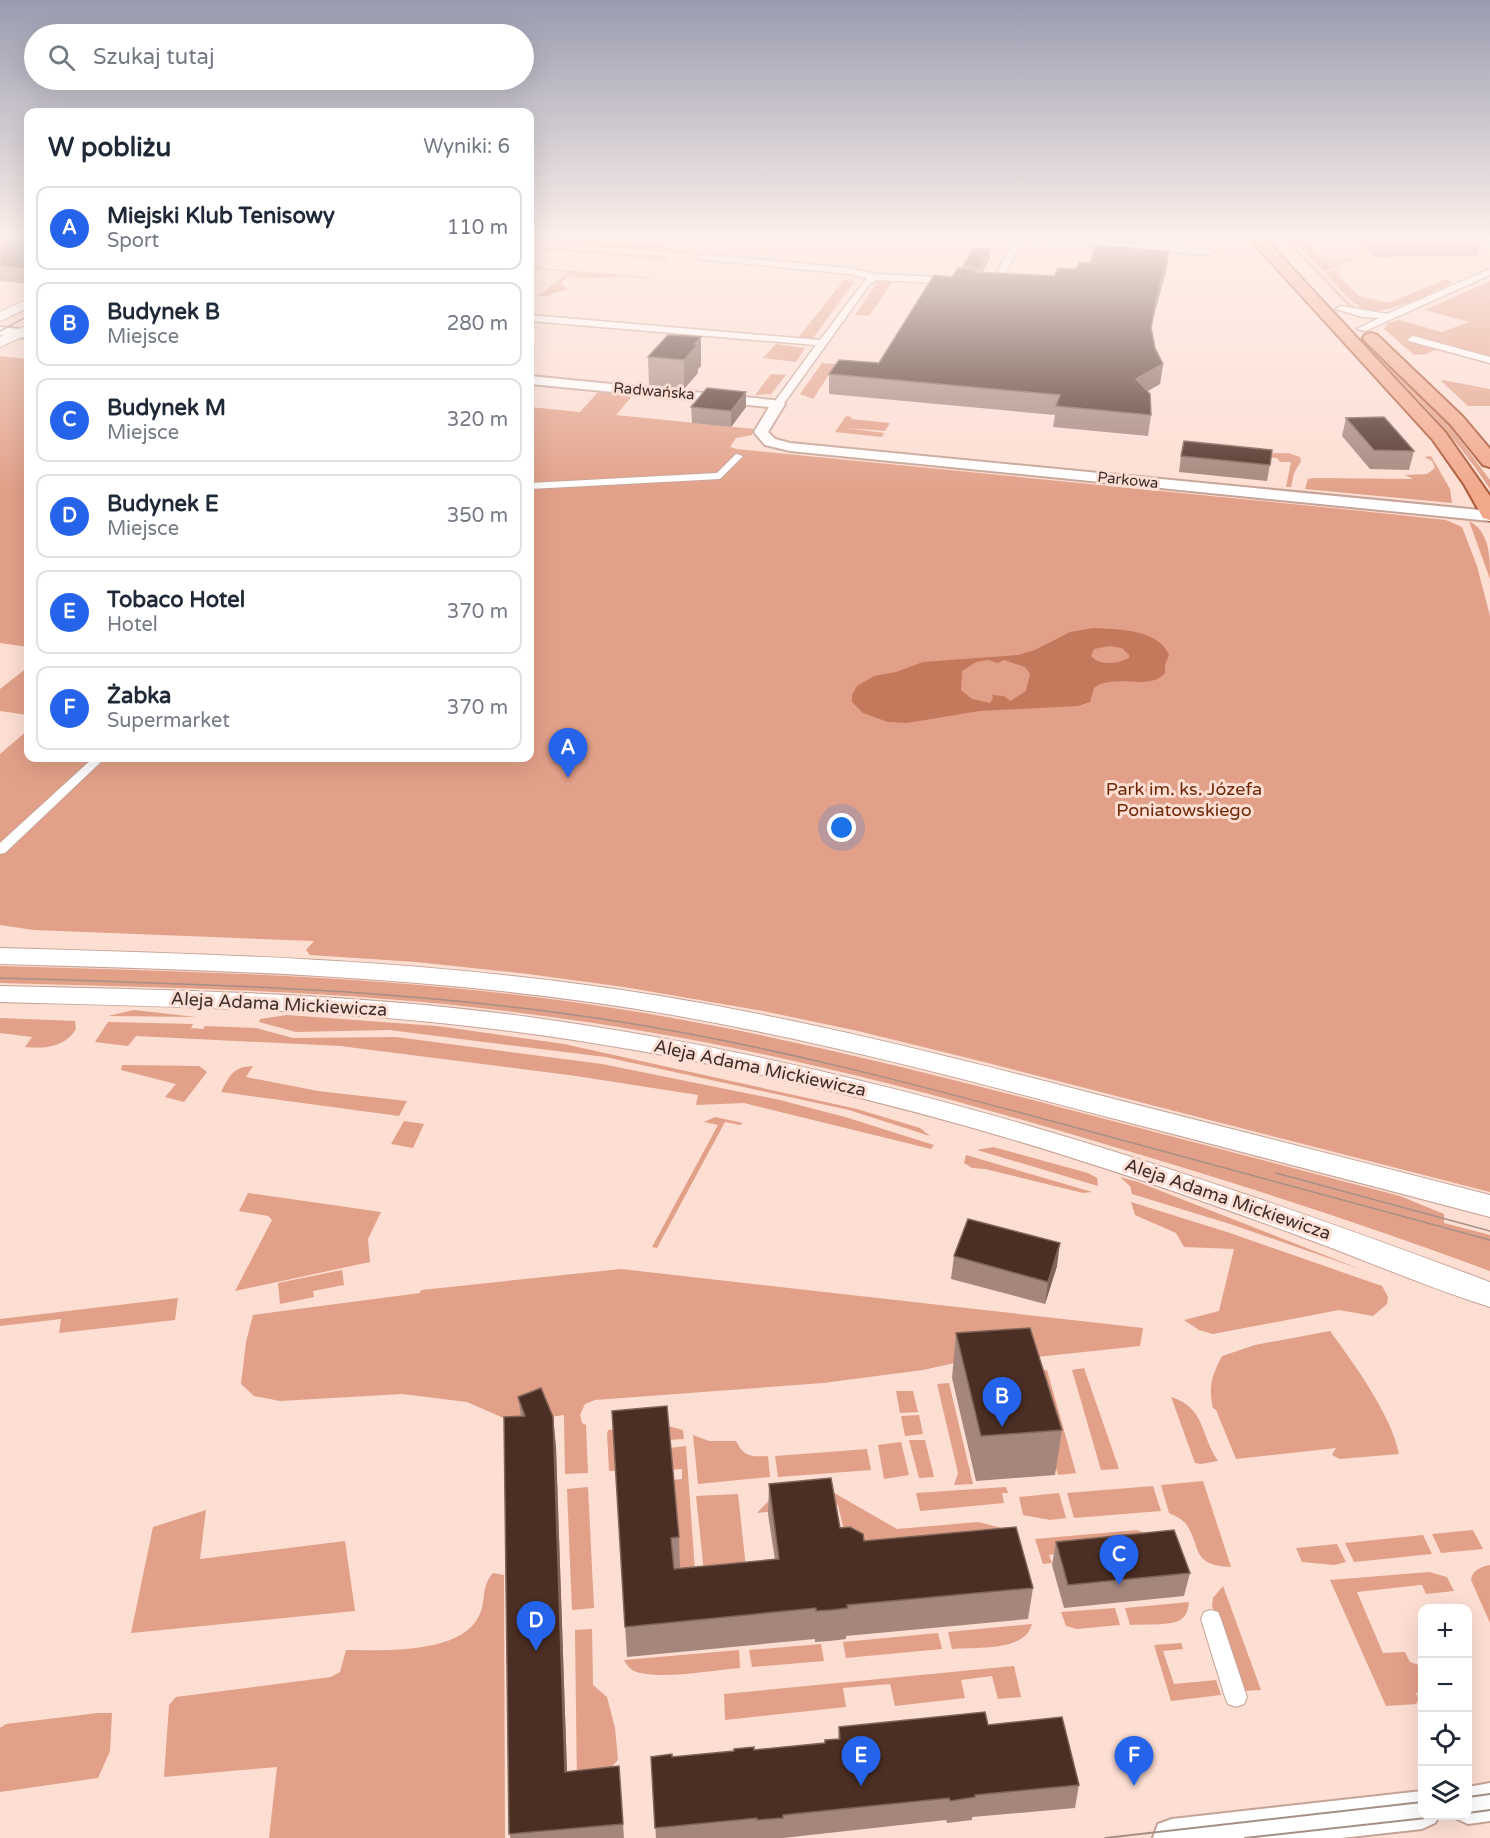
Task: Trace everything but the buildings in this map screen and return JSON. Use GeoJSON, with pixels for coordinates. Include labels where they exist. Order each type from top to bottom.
{"type":"FeatureCollection","features":[{"type":"Feature","properties":{"kind":"main road"},"geometry":{"type":"LineString","coordinates":[[1333,323],[1439,436],[1473,483],[1490,515]]}},
{"type":"Feature","properties":{"kind":"main road"},"geometry":{"type":"LineString","coordinates":[[1355,323],[1457,421],[1490,461]]}},
{"type":"Feature","properties":{"kind":"main road"},"geometry":{"type":"LineString","coordinates":[[0,344],[24,333]]}},
{"type":"Feature","properties":{"kind":"main road","name":"Aleja Adama Mickiewicza"},"geometry":{"type":"LineString","coordinates":[[0,956],[343,968],[514,983],[664,1004],[806,1031],[903,1053],[1490,1206]]}},
{"type":"Feature","properties":{"kind":"main road","name":"Aleja Adama Mickiewicza"},"geometry":{"type":"LineString","coordinates":[[0,994],[272,1002],[400,1011],[546,1028],[726,1059],[900,1098],[1139,1168],[1288,1218],[1490,1295]]}},
{"type":"Feature","properties":{"kind":"street"},"geometry":{"type":"LineString","coordinates":[[586,323],[824,343]]}},
{"type":"Feature","properties":{"kind":"street"},"geometry":{"type":"LineString","coordinates":[[778,404],[838,323]]}},
{"type":"Feature","properties":{"kind":"street"},"geometry":{"type":"LineString","coordinates":[[1362,329],[1374,323]]}},
{"type":"Feature","properties":{"kind":"street"},"geometry":{"type":"LineString","coordinates":[[0,331],[24,332]]}},
{"type":"Feature","properties":{"kind":"street"},"geometry":{"type":"LineString","coordinates":[[1413,339],[1490,360]]}},
{"type":"Feature","properties":{"kind":"street","name":"Radwańska"},"geometry":{"type":"LineString","coordinates":[[534,380],[778,404]]}},
{"type":"Feature","properties":{"kind":"street","name":"Parkowa"},"geometry":{"type":"LineString","coordinates":[[778,404],[761,431],[767,440],[790,447],[1490,515]]}},
{"type":"Feature","properties":{"kind":"street"},"geometry":{"type":"LineString","coordinates":[[534,486],[720,476],[739,456]]}},
{"type":"Feature","properties":{"kind":"street"},"geometry":{"type":"LineString","coordinates":[[0,850],[95,762]]}},
{"type":"Feature","properties":{"kind":"street"},"geometry":{"type":"LineString","coordinates":[[1211,1619],[1236,1697]]}},
{"type":"Feature","properties":{"kind":"street"},"geometry":{"type":"LineString","coordinates":[[1472,1804],[1490,1802]]}},
{"type":"Feature","properties":{"kind":"street"},"geometry":{"type":"LineString","coordinates":[[1172,1838],[1418,1810]]}},
{"type":"Feature","properties":{"kind":"green space"},"geometry":{"type":"Polygon","coordinates":[[[810,323],[824,323],[813,338],[798,338],[810,323]]]}},
{"type":"Feature","properties":{"kind":"green space"},"geometry":{"type":"Polygon","coordinates":[[[1389,323],[1409,323],[1442,332],[1467,323],[1490,323],[1490,358],[1411,337],[1408,340],[1439,348],[1426,354],[1414,355],[1384,329],[1389,323]]]}},
{"type":"Feature","properties":{"kind":"green space"},"geometry":{"type":"Polygon","coordinates":[[[1358,338],[1362,338],[1452,429],[1490,480],[1490,489],[1444,429],[1358,338]]]}},
{"type":"Feature","properties":{"kind":"green space"},"geometry":{"type":"Polygon","coordinates":[[[776,344],[805,348],[796,362],[763,358],[776,344]]]}},
{"type":"Feature","properties":{"kind":"green space"},"geometry":{"type":"Polygon","coordinates":[[[0,356],[24,359],[24,646],[0,643],[0,356]]]}},
{"type":"Feature","properties":{"kind":"green space"},"geometry":{"type":"Polygon","coordinates":[[[822,363],[836,364],[813,399],[800,394],[822,363]]]}},
{"type":"Feature","properties":{"kind":"green space"},"geometry":{"type":"Polygon","coordinates":[[[771,374],[786,375],[771,394],[755,395],[771,374]]]}},
{"type":"Feature","properties":{"kind":"green space"},"geometry":{"type":"Polygon","coordinates":[[[1441,381],[1490,389],[1490,406],[1468,406],[1441,381]]]}},
{"type":"Feature","properties":{"kind":"green space","name":"Park im. ks. Józefa Poniatowskiego"},"geometry":{"type":"Polygon","coordinates":[[[598,392],[633,395],[616,415],[754,429],[752,435],[736,438],[730,447],[737,449],[1446,520],[1462,527],[1477,566],[1490,616],[1490,1192],[984,1062],[858,1031],[763,1011],[624,987],[528,974],[416,962],[310,955],[306,950],[314,941],[34,930],[0,925],[0,754],[24,733],[24,762],[534,762],[534,407],[580,412],[598,392]]]}},
{"type":"Feature","properties":{"kind":"green space"},"geometry":{"type":"Polygon","coordinates":[[[846,416],[852,417],[851,419],[890,423],[885,431],[847,428],[884,433],[882,437],[835,432],[846,416]]]}},
{"type":"Feature","properties":{"kind":"green space"},"geometry":{"type":"Polygon","coordinates":[[[1288,453],[1300,457],[1301,461],[1294,473],[1291,487],[1286,487],[1291,462],[1280,462],[1277,458],[1226,454],[1288,453]]]}},
{"type":"Feature","properties":{"kind":"green space"},"geometry":{"type":"Polygon","coordinates":[[[1431,456],[1450,489],[1452,503],[1305,489],[1308,479],[1315,478],[1413,479],[1405,475],[1427,474],[1435,468],[1432,461],[1424,457],[1431,456]]]}},
{"type":"Feature","properties":{"kind":"green space"},"geometry":{"type":"Polygon","coordinates":[[[1469,521],[1485,538],[1489,554],[1490,579],[1469,521]]]}},
{"type":"Feature","properties":{"kind":"green space"},"geometry":{"type":"Polygon","coordinates":[[[24,670],[24,714],[0,711],[0,689],[24,670]]]}},
{"type":"Feature","properties":{"kind":"green space"},"geometry":{"type":"Polygon","coordinates":[[[0,966],[384,982],[537,997],[728,1028],[954,1080],[1400,1196],[1444,1214],[1444,1223],[1490,1235],[1490,1271],[1302,1205],[1037,1124],[889,1084],[741,1050],[590,1022],[385,999],[257,991],[0,983],[0,966]]]}},
{"type":"Feature","properties":{"kind":"green space"},"geometry":{"type":"Polygon","coordinates":[[[134,1010],[196,1017],[108,1016],[134,1010]]]}},
{"type":"Feature","properties":{"kind":"green space"},"geometry":{"type":"Polygon","coordinates":[[[287,1015],[437,1026],[564,1044],[857,1109],[920,1128],[930,1136],[849,1110],[605,1057],[389,1030],[296,1032],[259,1022],[260,1019],[287,1015]]]}},
{"type":"Feature","properties":{"kind":"green space"},"geometry":{"type":"Polygon","coordinates":[[[0,1018],[75,1021],[76,1029],[66,1040],[54,1046],[25,1047],[32,1037],[0,1033],[0,1018]]]}},
{"type":"Feature","properties":{"kind":"green space"},"geometry":{"type":"Polygon","coordinates":[[[108,1022],[193,1024],[191,1028],[203,1029],[205,1026],[256,1028],[293,1038],[396,1037],[602,1064],[780,1100],[845,1117],[934,1145],[931,1149],[744,1103],[696,1105],[698,1095],[576,1076],[340,1046],[136,1036],[128,1046],[95,1042],[108,1022]]]}},
{"type":"Feature","properties":{"kind":"green space"},"geometry":{"type":"Polygon","coordinates":[[[122,1065],[199,1066],[207,1072],[184,1102],[165,1097],[176,1084],[121,1070],[122,1065]]]}},
{"type":"Feature","properties":{"kind":"green space"},"geometry":{"type":"Polygon","coordinates":[[[253,1066],[246,1077],[318,1091],[407,1101],[399,1116],[221,1092],[236,1070],[253,1066]]]}},
{"type":"Feature","properties":{"kind":"green space"},"geometry":{"type":"Polygon","coordinates":[[[715,1117],[743,1123],[740,1125],[725,1122],[657,1248],[652,1247],[718,1125],[704,1122],[715,1117]]]}},
{"type":"Feature","properties":{"kind":"green space"},"geometry":{"type":"Polygon","coordinates":[[[404,1121],[424,1124],[413,1148],[391,1144],[404,1121]]]}},
{"type":"Feature","properties":{"kind":"green space"},"geometry":{"type":"Polygon","coordinates":[[[993,1147],[1088,1173],[1097,1178],[1098,1186],[977,1150],[993,1147]]]}},
{"type":"Feature","properties":{"kind":"green space"},"geometry":{"type":"Polygon","coordinates":[[[966,1155],[1092,1192],[1083,1193],[985,1169],[972,1168],[964,1163],[966,1155]]]}},
{"type":"Feature","properties":{"kind":"green space"},"geometry":{"type":"Polygon","coordinates":[[[1120,1177],[1360,1269],[1230,1224],[1132,1194],[1130,1186],[1120,1177]]]}},
{"type":"Feature","properties":{"kind":"green space"},"geometry":{"type":"Polygon","coordinates":[[[248,1193],[381,1212],[368,1239],[370,1262],[235,1291],[272,1220],[268,1216],[239,1211],[248,1193]]]}},
{"type":"Feature","properties":{"kind":"green space"},"geometry":{"type":"Polygon","coordinates":[[[1131,1202],[1227,1232],[1382,1286],[1388,1297],[1387,1304],[1373,1316],[1339,1310],[1213,1334],[1199,1330],[1184,1320],[1219,1311],[1234,1249],[1184,1247],[1176,1233],[1135,1215],[1131,1202]]]}},
{"type":"Feature","properties":{"kind":"green space"},"geometry":{"type":"Polygon","coordinates":[[[621,1269],[1143,1328],[1140,1346],[982,1363],[968,1360],[923,1370],[823,1383],[595,1400],[585,1404],[580,1415],[582,1423],[586,1425],[588,1473],[565,1474],[564,1415],[544,1418],[540,1408],[508,1420],[467,1402],[402,1394],[280,1401],[254,1396],[241,1384],[246,1342],[253,1315],[420,1293],[421,1290],[621,1269]]]}},
{"type":"Feature","properties":{"kind":"green space"},"geometry":{"type":"Polygon","coordinates":[[[342,1270],[344,1285],[313,1291],[314,1297],[280,1304],[278,1283],[342,1270]]]}},
{"type":"Feature","properties":{"kind":"green space"},"geometry":{"type":"Polygon","coordinates":[[[178,1298],[175,1320],[59,1333],[61,1319],[0,1326],[0,1319],[178,1298]]]}},
{"type":"Feature","properties":{"kind":"green space"},"geometry":{"type":"Polygon","coordinates":[[[1330,1331],[1380,1406],[1395,1439],[1399,1454],[1340,1459],[1332,1455],[1336,1448],[1236,1459],[1216,1410],[1213,1408],[1211,1394],[1212,1381],[1222,1356],[1255,1345],[1330,1331]]]}},
{"type":"Feature","properties":{"kind":"green space"},"geometry":{"type":"Polygon","coordinates":[[[1084,1368],[1119,1469],[1101,1470],[1072,1370],[1084,1368]]]}},
{"type":"Feature","properties":{"kind":"green space"},"geometry":{"type":"Polygon","coordinates":[[[1047,1370],[1076,1473],[1058,1475],[1027,1372],[1047,1370]]]}},
{"type":"Feature","properties":{"kind":"green space"},"geometry":{"type":"Polygon","coordinates":[[[949,1383],[973,1484],[954,1485],[958,1473],[937,1384],[949,1383]]]}},
{"type":"Feature","properties":{"kind":"green space"},"geometry":{"type":"Polygon","coordinates":[[[896,1391],[913,1391],[918,1412],[900,1413],[896,1391]]]}},
{"type":"Feature","properties":{"kind":"green space"},"geometry":{"type":"Polygon","coordinates":[[[1171,1397],[1191,1408],[1197,1415],[1218,1461],[1195,1463],[1171,1397]]]}},
{"type":"Feature","properties":{"kind":"green space"},"geometry":{"type":"Polygon","coordinates":[[[919,1415],[923,1434],[905,1436],[901,1416],[919,1415]]]}},
{"type":"Feature","properties":{"kind":"green space"},"geometry":{"type":"Polygon","coordinates":[[[664,1425],[683,1430],[684,1439],[668,1440],[616,1471],[609,1471],[608,1430],[664,1425]]]}},
{"type":"Feature","properties":{"kind":"green space"},"geometry":{"type":"Polygon","coordinates":[[[693,1435],[709,1441],[736,1441],[749,1455],[768,1456],[770,1477],[698,1484],[693,1435]]]}},
{"type":"Feature","properties":{"kind":"green space"},"geometry":{"type":"Polygon","coordinates":[[[909,1440],[925,1440],[934,1477],[919,1478],[909,1440]]]}},
{"type":"Feature","properties":{"kind":"green space"},"geometry":{"type":"Polygon","coordinates":[[[901,1442],[909,1475],[884,1479],[878,1445],[901,1442]]]}},
{"type":"Feature","properties":{"kind":"green space"},"geometry":{"type":"Polygon","coordinates":[[[686,1446],[696,1585],[672,1568],[679,1568],[672,1480],[682,1479],[682,1469],[671,1470],[669,1448],[686,1446]]]}},
{"type":"Feature","properties":{"kind":"green space"},"geometry":{"type":"Polygon","coordinates":[[[867,1449],[871,1470],[778,1477],[775,1456],[867,1449]]]}},
{"type":"Feature","properties":{"kind":"green space"},"geometry":{"type":"Polygon","coordinates":[[[1203,1481],[1231,1567],[1218,1566],[1203,1559],[1186,1524],[1169,1513],[1161,1485],[1203,1481]]]}},
{"type":"Feature","properties":{"kind":"green space"},"geometry":{"type":"Polygon","coordinates":[[[1153,1486],[1161,1511],[1074,1518],[1067,1493],[1153,1486]]]}},
{"type":"Feature","properties":{"kind":"green space"},"geometry":{"type":"Polygon","coordinates":[[[588,1487],[594,1608],[572,1610],[567,1489],[588,1487]]]}},
{"type":"Feature","properties":{"kind":"green space"},"geometry":{"type":"Polygon","coordinates":[[[1006,1487],[1008,1493],[1002,1493],[1004,1503],[920,1511],[916,1493],[1006,1487]]]}},
{"type":"Feature","properties":{"kind":"green space"},"geometry":{"type":"Polygon","coordinates":[[[829,1490],[897,1529],[978,1522],[1010,1530],[849,1552],[838,1505],[757,1513],[776,1493],[829,1490]]]}},
{"type":"Feature","properties":{"kind":"green space"},"geometry":{"type":"Polygon","coordinates":[[[1059,1493],[1066,1518],[1050,1520],[1023,1515],[1019,1497],[1059,1493]]]}},
{"type":"Feature","properties":{"kind":"green space"},"geometry":{"type":"Polygon","coordinates":[[[738,1494],[746,1568],[704,1572],[696,1496],[738,1494]]]}},
{"type":"Feature","properties":{"kind":"green space"},"geometry":{"type":"Polygon","coordinates":[[[206,1510],[200,1559],[345,1541],[355,1611],[131,1633],[153,1527],[206,1510]]]}},
{"type":"Feature","properties":{"kind":"green space"},"geometry":{"type":"Polygon","coordinates":[[[1137,1530],[1167,1542],[1049,1555],[1052,1563],[1043,1564],[1035,1539],[1137,1530]]]}},
{"type":"Feature","properties":{"kind":"green space"},"geometry":{"type":"Polygon","coordinates":[[[1473,1530],[1483,1549],[1441,1553],[1432,1534],[1473,1530]]]}},
{"type":"Feature","properties":{"kind":"green space"},"geometry":{"type":"Polygon","coordinates":[[[1423,1535],[1432,1554],[1354,1562],[1345,1543],[1423,1535]]]}},
{"type":"Feature","properties":{"kind":"green space"},"geometry":{"type":"Polygon","coordinates":[[[1337,1544],[1346,1562],[1334,1565],[1302,1562],[1296,1548],[1337,1544]]]}},
{"type":"Feature","properties":{"kind":"green space"},"geometry":{"type":"Polygon","coordinates":[[[1490,1565],[1490,1623],[1471,1580],[1475,1571],[1490,1565]]]}},
{"type":"Feature","properties":{"kind":"green space"},"geometry":{"type":"Polygon","coordinates":[[[1429,1572],[1447,1577],[1454,1591],[1426,1594],[1420,1585],[1357,1592],[1383,1653],[1405,1652],[1410,1662],[1418,1665],[1417,1704],[1386,1706],[1330,1580],[1429,1572]]]}},
{"type":"Feature","properties":{"kind":"green space"},"geometry":{"type":"Polygon","coordinates":[[[493,1573],[504,1575],[505,1838],[269,1838],[277,1767],[164,1777],[169,1705],[176,1697],[331,1677],[340,1672],[346,1650],[418,1648],[455,1638],[469,1629],[479,1616],[486,1584],[493,1573]]]}},
{"type":"Feature","properties":{"kind":"green space"},"geometry":{"type":"Polygon","coordinates":[[[1223,1586],[1261,1690],[1244,1691],[1212,1606],[1213,1598],[1223,1586]]]}},
{"type":"Feature","properties":{"kind":"green space"},"geometry":{"type":"Polygon","coordinates":[[[1189,1602],[1187,1612],[1182,1618],[1176,1622],[1163,1624],[1130,1625],[1125,1608],[1189,1602]]]}},
{"type":"Feature","properties":{"kind":"green space"},"geometry":{"type":"Polygon","coordinates":[[[1115,1608],[1120,1625],[1077,1629],[1066,1626],[1061,1612],[1115,1608]]]}},
{"type":"Feature","properties":{"kind":"green space"},"geometry":{"type":"Polygon","coordinates":[[[1032,1624],[1028,1633],[1020,1639],[1010,1644],[986,1648],[952,1649],[948,1632],[1032,1624]]]}},
{"type":"Feature","properties":{"kind":"green space"},"geometry":{"type":"Polygon","coordinates":[[[592,1629],[593,1685],[607,1697],[615,1728],[618,1760],[604,1775],[577,1788],[575,1630],[592,1629]]]}},
{"type":"Feature","properties":{"kind":"green space"},"geometry":{"type":"Polygon","coordinates":[[[938,1633],[942,1649],[846,1658],[843,1642],[938,1633]]]}},
{"type":"Feature","properties":{"kind":"green space"},"geometry":{"type":"Polygon","coordinates":[[[1181,1643],[1183,1649],[1163,1651],[1174,1684],[1216,1680],[1221,1695],[1171,1701],[1154,1645],[1181,1643]]]}},
{"type":"Feature","properties":{"kind":"green space"},"geometry":{"type":"Polygon","coordinates":[[[821,1644],[824,1661],[752,1667],[749,1650],[821,1644]]]}},
{"type":"Feature","properties":{"kind":"green space"},"geometry":{"type":"Polygon","coordinates":[[[739,1650],[740,1668],[690,1674],[652,1675],[631,1669],[624,1660],[739,1650]]]}},
{"type":"Feature","properties":{"kind":"green space"},"geometry":{"type":"Polygon","coordinates":[[[1014,1666],[1021,1697],[998,1699],[992,1676],[961,1680],[965,1698],[895,1706],[890,1684],[843,1688],[846,1707],[725,1720],[724,1694],[1014,1666]]]}},
{"type":"Feature","properties":{"kind":"green space"},"geometry":{"type":"Polygon","coordinates":[[[112,1713],[110,1751],[98,1778],[0,1792],[0,1728],[6,1724],[112,1713]]]}},
{"type":"Feature","properties":{"kind":"shaded area"},"geometry":{"type":"Polygon","coordinates":[[[1103,628],[1147,635],[1164,646],[1169,655],[1165,673],[1150,681],[1102,684],[1094,688],[1090,702],[1078,706],[979,711],[907,723],[888,722],[863,713],[852,702],[852,695],[857,686],[874,676],[896,672],[923,662],[1018,655],[1035,650],[1070,632],[1103,628]],[[1110,646],[1094,649],[1091,656],[1109,663],[1129,658],[1122,648],[1110,646]],[[988,660],[976,662],[962,671],[961,690],[972,699],[990,703],[992,695],[1004,696],[1010,701],[1026,691],[1030,674],[1025,667],[1004,660],[998,663],[988,660]]]}},
{"type":"Feature","properties":{"kind":"tram line"},"geometry":{"type":"LineString","coordinates":[[0,331],[15,323]]}},
{"type":"Feature","properties":{"kind":"tram line"},"geometry":{"type":"LineString","coordinates":[[0,978],[229,986],[382,995],[533,1010],[667,1030],[783,1053],[898,1081],[1490,1240]]}},
{"type":"Feature","properties":{"kind":"tram line"},"geometry":{"type":"LineString","coordinates":[[1276,1173],[1490,1231]]}},
{"type":"Feature","properties":{"kind":"tram line"},"geometry":{"type":"LineString","coordinates":[[1472,1796],[1490,1794]]}},
{"type":"Feature","properties":{"kind":"tram line"},"geometry":{"type":"LineString","coordinates":[[1105,1838],[1418,1802]]}},
{"type":"Feature","properties":{"kind":"tram line"},"geometry":{"type":"LineString","coordinates":[[1472,1812],[1490,1810]]}},
{"type":"Feature","properties":{"kind":"tram line"},"geometry":{"type":"LineString","coordinates":[[1245,1838],[1418,1819]]}},
{"type":"Feature","properties":{"kind":"place","name":"Miejski Klub Tenisowy"},"geometry":{"type":"Point","coordinates":[568,778]}},
{"type":"Feature","properties":{"kind":"place","name":"Budynek B"},"geometry":{"type":"Point","coordinates":[1002,1427]}},
{"type":"Feature","properties":{"kind":"place","name":"Budynek M"},"geometry":{"type":"Point","coordinates":[1119,1585]}},
{"type":"Feature","properties":{"kind":"place","name":"Budynek E"},"geometry":{"type":"Point","coordinates":[536,1651]}},
{"type":"Feature","properties":{"kind":"place","name":"Tobaco Hotel"},"geometry":{"type":"Point","coordinates":[861,1786]}},
{"type":"Feature","properties":{"kind":"place","name":"Żabka"},"geometry":{"type":"Point","coordinates":[1134,1786]}}]}
